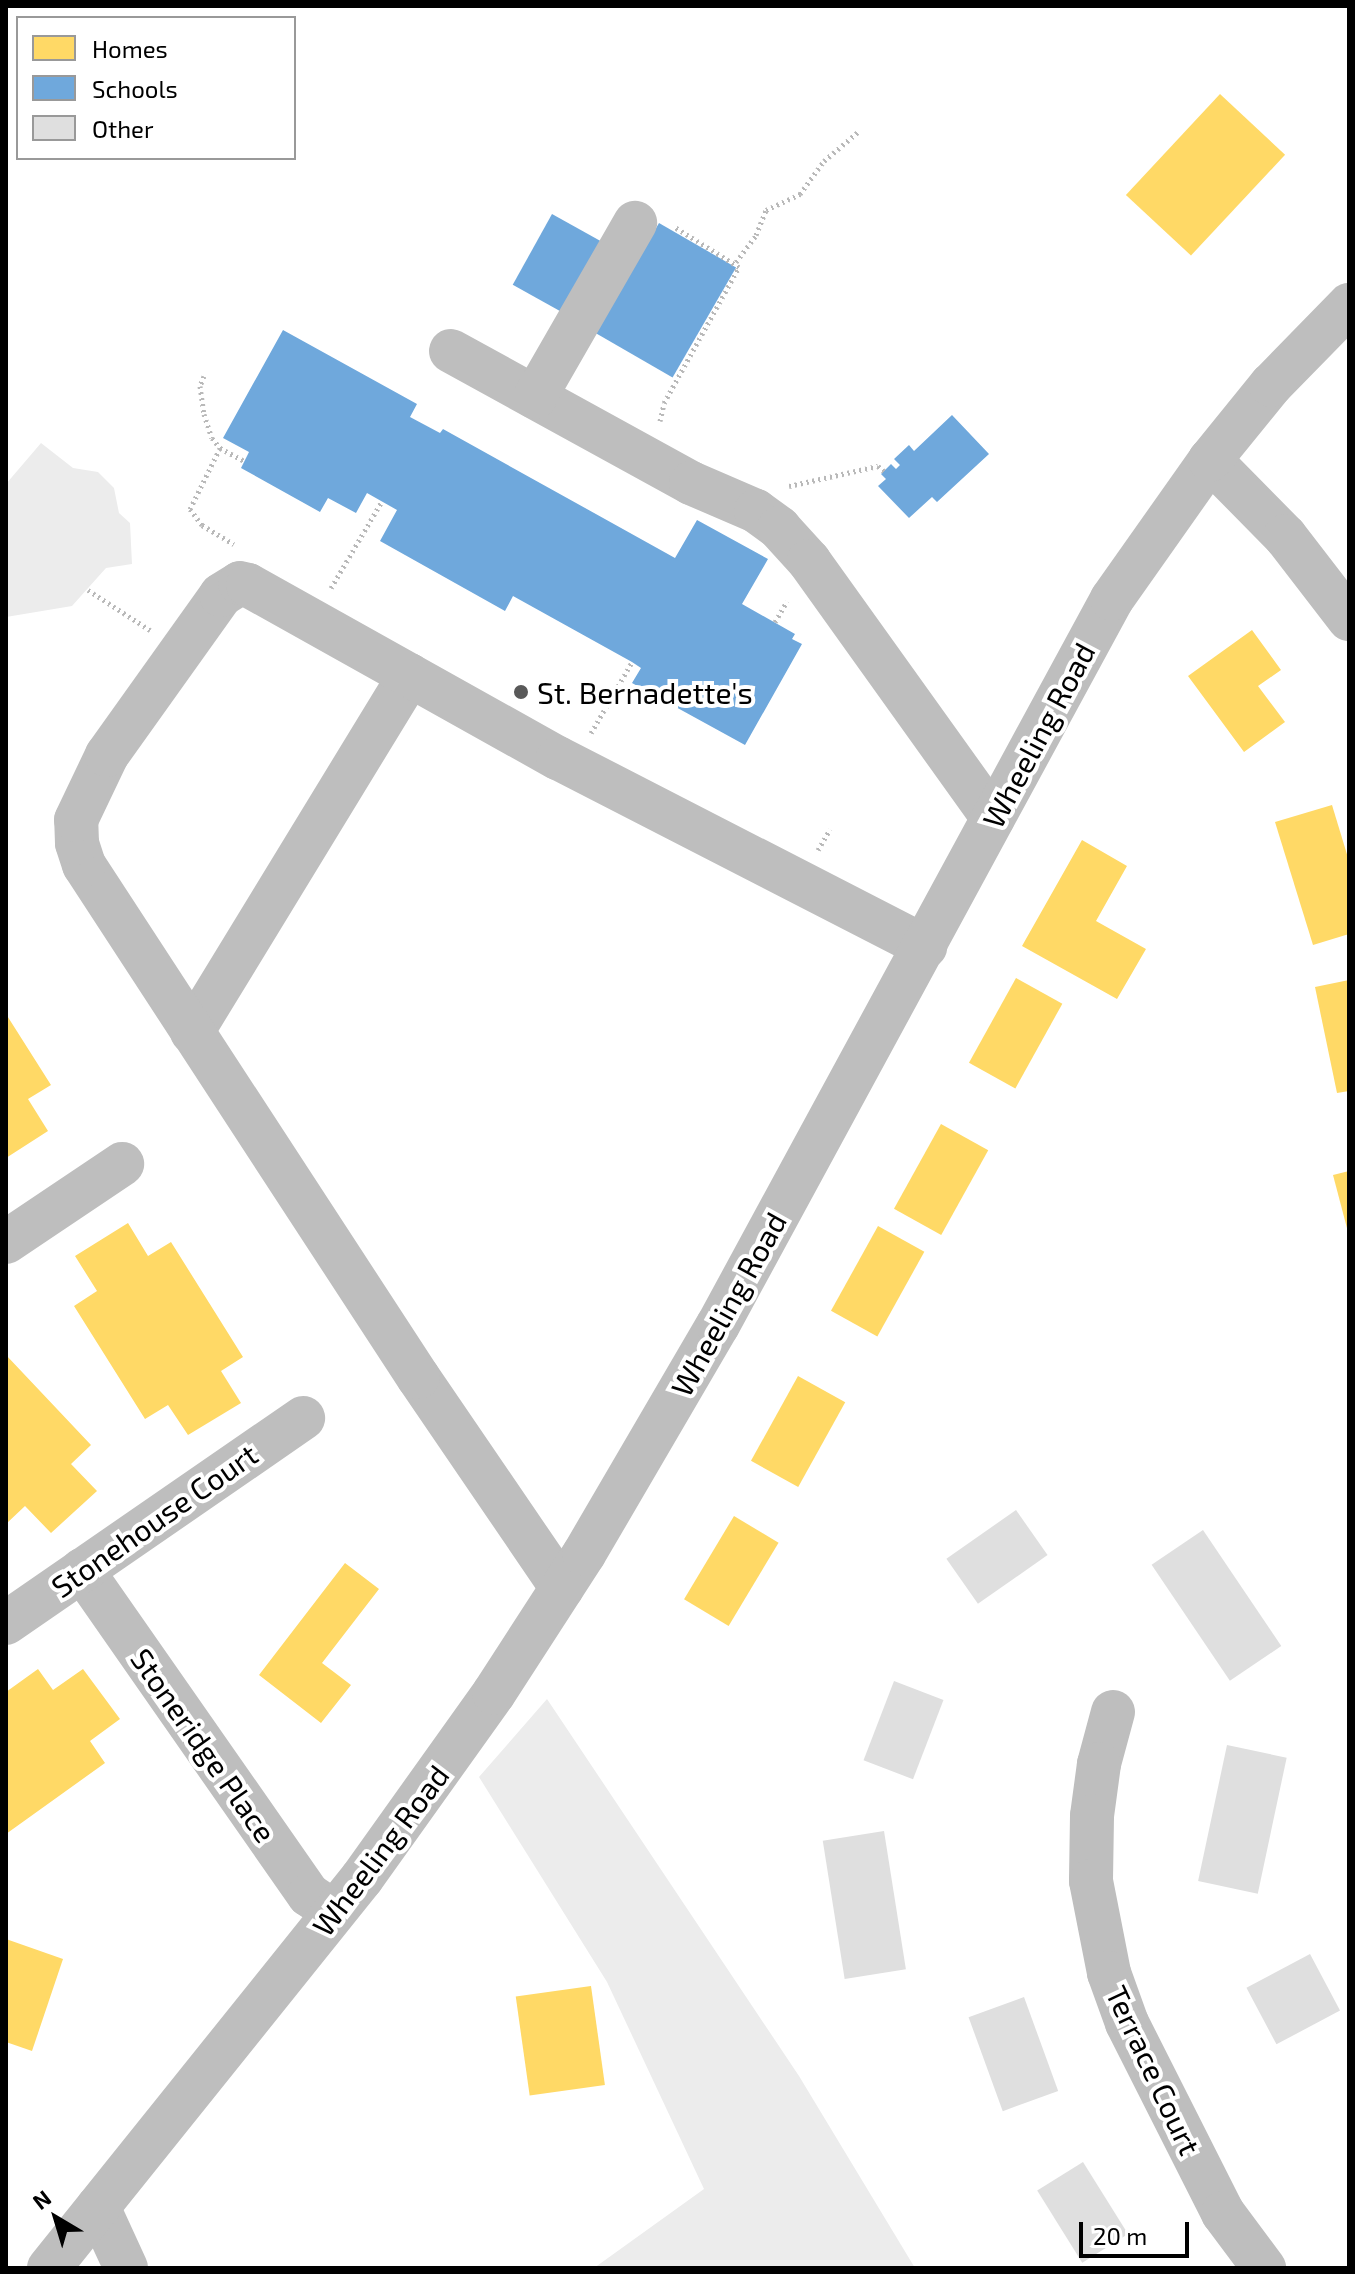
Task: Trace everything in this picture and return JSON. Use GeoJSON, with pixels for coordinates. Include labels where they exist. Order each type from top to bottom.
{"type":"FeatureCollection","features":[{"type":"Feature","properties":{"kind":"street"},"geometry":{"type":"LineString","coordinates":[[535,397],[635,223]]}},
{"type":"Feature","properties":{"kind":"street","name":"Wheeling Road"},"geometry":{"type":"LineString","coordinates":[[49,2268],[334,1912],[486,1705],[562,1588],[718,1325],[1112,599],[1210,460],[1271,385],[1349,305]]}},
{"type":"Feature","properties":{"kind":"street"},"geometry":{"type":"LineString","coordinates":[[451,351],[651,461],[747,507],[779,528],[798,547],[993,818]]}},
{"type":"Feature","properties":{"kind":"street"},"geometry":{"type":"LineString","coordinates":[[1210,460],[1285,536],[1349,619]]}},
{"type":"Feature","properties":{"kind":"street"},"geometry":{"type":"LineString","coordinates":[[562,1588],[410,1364],[84,865],[77,843],[76,820],[107,755],[221,595],[240,583],[313,620],[573,765],[925,947]]}},
{"type":"Feature","properties":{"kind":"street"},"geometry":{"type":"LineString","coordinates":[[192,1032],[410,675]]}},
{"type":"Feature","properties":{"kind":"street"},"geometry":{"type":"LineString","coordinates":[[6,1242],[122,1164]]}},
{"type":"Feature","properties":{"kind":"street","name":"Stonehouse Court"},"geometry":{"type":"LineString","coordinates":[[6,1623],[303,1418]]}},
{"type":"Feature","properties":{"kind":"street","name":"Stoneridge Place"},"geometry":{"type":"LineString","coordinates":[[82,1570],[309,1895],[334,1912]]}},
{"type":"Feature","properties":{"kind":"street","name":"Terrace Court"},"geometry":{"type":"LineString","coordinates":[[1113,1712],[1099,1764],[1092,1816],[1091,1881],[1109,1973],[1127,2023],[1223,2213],[1264,2268]]}},
{"type":"Feature","properties":{"kind":"street"},"geometry":{"type":"LineString","coordinates":[[98,2207],[126,2268]]}},
{"type":"Feature","properties":{"kind":"path"},"geometry":{"type":"LineString","coordinates":[[651,461],[664,403],[738,273],[736,262],[756,235],[766,210],[800,194],[824,161],[858,132]]}},
{"type":"Feature","properties":{"kind":"path"},"geometry":{"type":"LineString","coordinates":[[635,223],[659,218],[736,262]]}},
{"type":"Feature","properties":{"kind":"path"},"geometry":{"type":"LineString","coordinates":[[204,376],[200,386],[212,438],[220,448],[244,461]]}},
{"type":"Feature","properties":{"kind":"path"},"geometry":{"type":"LineString","coordinates":[[220,448],[190,509],[202,525],[247,551]]}},
{"type":"Feature","properties":{"kind":"path"},"geometry":{"type":"LineString","coordinates":[[747,507],[763,492],[878,466],[884,471]]}},
{"type":"Feature","properties":{"kind":"path"},"geometry":{"type":"LineString","coordinates":[[313,620],[382,501]]}},
{"type":"Feature","properties":{"kind":"path"},"geometry":{"type":"LineString","coordinates":[[88,590],[181,650]]}},
{"type":"Feature","properties":{"kind":"path"},"geometry":{"type":"LineString","coordinates":[[573,765],[632,662]]}},
{"type":"Feature","properties":{"kind":"shaded area"},"geometry":{"type":"Polygon","coordinates":[[[41,443],[73,468],[98,472],[114,488],[119,513],[130,523],[132,564],[106,568],[72,606],[6,617],[6,484],[41,443]]]}},
{"type":"Feature","properties":{"kind":"shaded area"},"geometry":{"type":"Polygon","coordinates":[[[547,1699],[799,2076],[915,2268],[594,2268],[704,2189],[607,1982],[479,1777],[547,1699]]]}},
{"type":"Feature","properties":{"kind":"building: Homes"},"geometry":{"type":"Polygon","coordinates":[[[1220,94],[1285,155],[1191,256],[1126,195],[1220,94]]]}},
{"type":"Feature","properties":{"kind":"building: Homes"},"geometry":{"type":"Polygon","coordinates":[[[1252,630],[1281,670],[1258,686],[1285,722],[1244,752],[1188,676],[1252,630]]]}},
{"type":"Feature","properties":{"kind":"building: Homes"},"geometry":{"type":"Polygon","coordinates":[[[1332,805],[1349,861],[1349,934],[1313,945],[1275,822],[1332,805]]]}},
{"type":"Feature","properties":{"kind":"building: Homes"},"geometry":{"type":"Polygon","coordinates":[[[1082,840],[1127,866],[1096,921],[1146,949],[1117,999],[1022,946],[1082,840]]]}},
{"type":"Feature","properties":{"kind":"building: Homes"},"geometry":{"type":"Polygon","coordinates":[[[1016,978],[1062,1004],[1015,1089],[969,1063],[1016,978]]]}},
{"type":"Feature","properties":{"kind":"building: Homes"},"geometry":{"type":"Polygon","coordinates":[[[1349,980],[1349,1091],[1337,1093],[1315,987],[1349,980]]]}},
{"type":"Feature","properties":{"kind":"building: Homes"},"geometry":{"type":"Polygon","coordinates":[[[6,1014],[51,1085],[28,1099],[48,1131],[6,1158],[6,1014]]]}},
{"type":"Feature","properties":{"kind":"building: Homes"},"geometry":{"type":"Polygon","coordinates":[[[941,1124],[988,1150],[941,1235],[894,1209],[941,1124]]]}},
{"type":"Feature","properties":{"kind":"building: Homes"},"geometry":{"type":"Polygon","coordinates":[[[1349,1171],[1349,1232],[1348,1232],[1333,1175],[1349,1171]]]}},
{"type":"Feature","properties":{"kind":"building: Homes"},"geometry":{"type":"Polygon","coordinates":[[[128,1223],[148,1256],[171,1242],[243,1357],[221,1371],[241,1403],[188,1435],[168,1405],[145,1419],[74,1306],[97,1291],[75,1256],[128,1223]]]}},
{"type":"Feature","properties":{"kind":"building: Homes"},"geometry":{"type":"Polygon","coordinates":[[[878,1226],[924,1252],[877,1337],[831,1311],[878,1226]]]}},
{"type":"Feature","properties":{"kind":"building: Homes"},"geometry":{"type":"Polygon","coordinates":[[[6,1355],[91,1445],[71,1464],[97,1491],[51,1533],[25,1506],[6,1524],[6,1355]]]}},
{"type":"Feature","properties":{"kind":"building: Homes"},"geometry":{"type":"Polygon","coordinates":[[[798,1376],[845,1402],[798,1487],[751,1461],[798,1376]]]}},
{"type":"Feature","properties":{"kind":"building: Homes"},"geometry":{"type":"Polygon","coordinates":[[[734,1516],[779,1543],[729,1626],[684,1599],[734,1516]]]}},
{"type":"Feature","properties":{"kind":"building: Homes"},"geometry":{"type":"Polygon","coordinates":[[[345,1563],[379,1589],[322,1663],[351,1685],[321,1723],[259,1675],[345,1563]]]}},
{"type":"Feature","properties":{"kind":"building: Homes"},"geometry":{"type":"Polygon","coordinates":[[[38,1669],[53,1690],[83,1669],[120,1719],[90,1741],[105,1763],[6,1834],[6,1692],[38,1669]]]}},
{"type":"Feature","properties":{"kind":"building: Homes"},"geometry":{"type":"Polygon","coordinates":[[[6,1939],[63,1959],[32,2051],[6,2042],[6,1939]]]}},
{"type":"Feature","properties":{"kind":"building: Homes"},"geometry":{"type":"Polygon","coordinates":[[[591,1986],[605,2085],[530,2096],[516,1997],[591,1986]]]}},
{"type":"Feature","properties":{"kind":"building: Schools"},"geometry":{"type":"Polygon","coordinates":[[[552,214],[602,242],[563,312],[513,285],[552,214]]]}},
{"type":"Feature","properties":{"kind":"building: Schools"},"geometry":{"type":"Polygon","coordinates":[[[659,223],[736,268],[673,377],[596,333],[659,223]]]}},
{"type":"Feature","properties":{"kind":"building: Schools"},"geometry":{"type":"Polygon","coordinates":[[[283,330],[417,404],[410,417],[440,433],[443,429],[675,558],[697,520],[768,559],[742,604],[795,634],[792,639],[802,644],[745,745],[632,683],[641,668],[632,662],[513,596],[505,611],[380,541],[397,510],[367,493],[356,513],[328,498],[320,512],[241,468],[249,452],[223,438],[283,330]]]}},
{"type":"Feature","properties":{"kind":"building: Schools"},"geometry":{"type":"Polygon","coordinates":[[[952,415],[989,454],[937,502],[932,497],[909,518],[878,486],[886,479],[881,474],[891,464],[896,469],[900,465],[894,459],[909,445],[914,451],[952,415]]]}},
{"type":"Feature","properties":{"kind":"building: Other"},"geometry":{"type":"Polygon","coordinates":[[[1016,1510],[1048,1555],[978,1604],[946,1559],[1016,1510]]]}},
{"type":"Feature","properties":{"kind":"building: Other"},"geometry":{"type":"Polygon","coordinates":[[[1203,1530],[1281,1646],[1230,1681],[1152,1565],[1203,1530]]]}},
{"type":"Feature","properties":{"kind":"building: Other"},"geometry":{"type":"Polygon","coordinates":[[[894,1681],[943,1700],[913,1779],[864,1760],[894,1681]]]}},
{"type":"Feature","properties":{"kind":"building: Other"},"geometry":{"type":"Polygon","coordinates":[[[1227,1745],[1287,1758],[1258,1894],[1198,1881],[1227,1745]]]}},
{"type":"Feature","properties":{"kind":"building: Other"},"geometry":{"type":"Polygon","coordinates":[[[884,1831],[906,1969],[845,1979],[823,1841],[884,1831]]]}},
{"type":"Feature","properties":{"kind":"building: Other"},"geometry":{"type":"Polygon","coordinates":[[[1310,1954],[1340,2011],[1276,2044],[1246,1988],[1310,1954]]]}},
{"type":"Feature","properties":{"kind":"building: Other"},"geometry":{"type":"Polygon","coordinates":[[[1024,1997],[1058,2091],[1003,2111],[969,2017],[1024,1997]]]}},
{"type":"Feature","properties":{"kind":"building: Other"},"geometry":{"type":"Polygon","coordinates":[[[1083,2162],[1128,2234],[1082,2263],[1037,2191],[1083,2162]]]}},
{"type":"Feature","properties":{"kind":"place","name":"St. Bernadette's"},"geometry":{"type":"Point","coordinates":[521,692]}}]}
